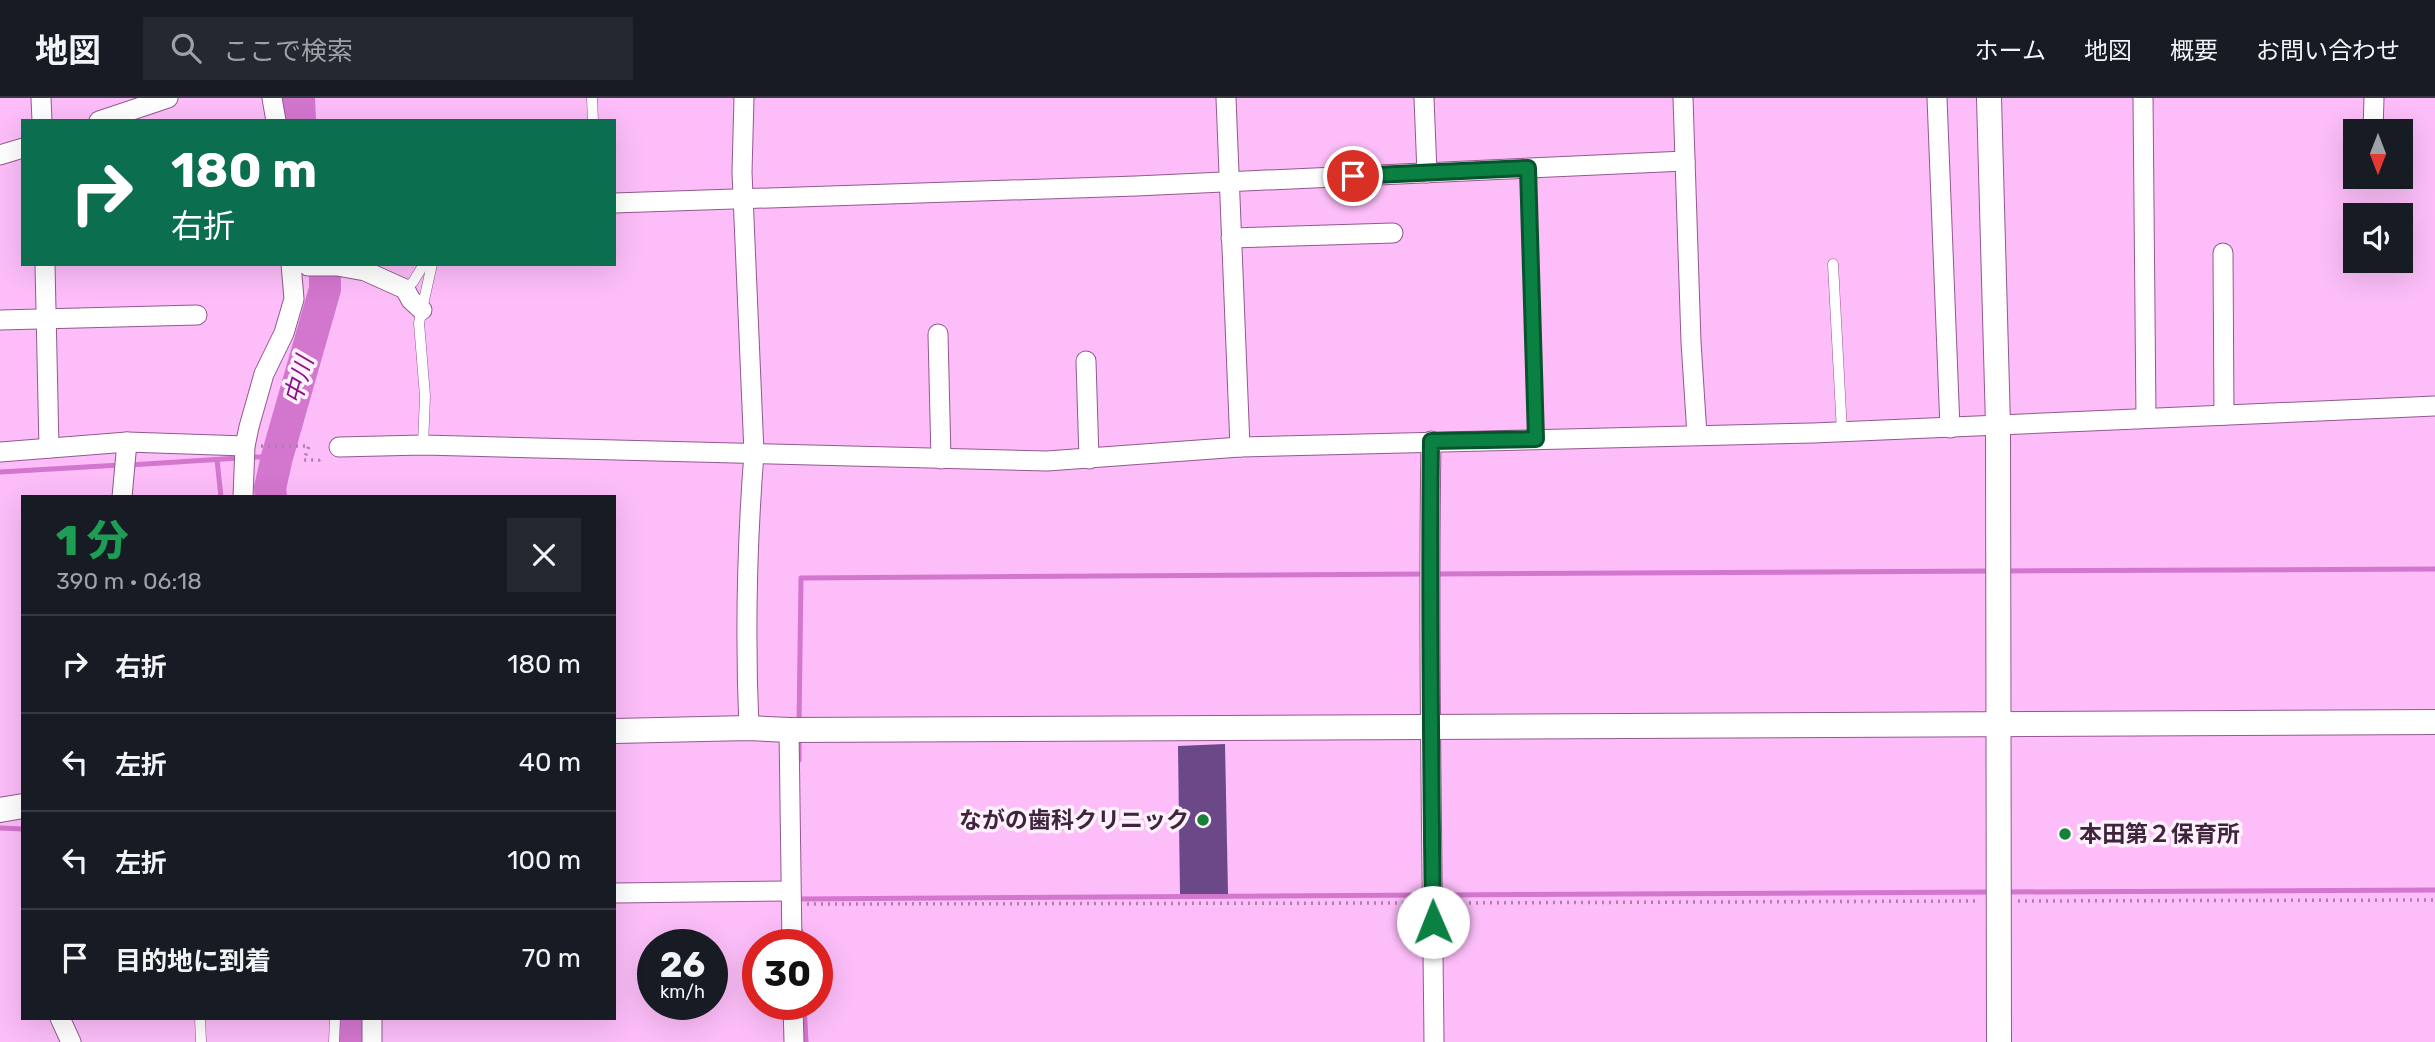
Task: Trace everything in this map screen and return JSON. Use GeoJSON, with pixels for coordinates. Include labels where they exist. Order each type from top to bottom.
{"type":"FeatureCollection","features":[{"type":"Feature","properties":{"kind":"street"},"geometry":{"type":"LineString","coordinates":[[41,98],[42,119]]}},
{"type":"Feature","properties":{"kind":"street"},"geometry":{"type":"LineString","coordinates":[[105,119],[168,98]]}},
{"type":"Feature","properties":{"kind":"street"},"geometry":{"type":"LineString","coordinates":[[272,98],[276,119]]}},
{"type":"Feature","properties":{"kind":"street"},"geometry":{"type":"LineString","coordinates":[[744,98],[743,199],[754,453],[747,684],[749,728]]}},
{"type":"Feature","properties":{"kind":"street"},"geometry":{"type":"LineString","coordinates":[[1226,98],[1240,447]]}},
{"type":"Feature","properties":{"kind":"street"},"geometry":{"type":"LineString","coordinates":[[1424,98],[1427,173]]}},
{"type":"Feature","properties":{"kind":"street"},"geometry":{"type":"LineString","coordinates":[[1683,98],[1690,342],[1697,435]]}},
{"type":"Feature","properties":{"kind":"street"},"geometry":{"type":"LineString","coordinates":[[1937,98],[1950,428]]}},
{"type":"Feature","properties":{"kind":"street"},"geometry":{"type":"LineString","coordinates":[[1989,98],[1998,425],[1999,1042]]}},
{"type":"Feature","properties":{"kind":"street"},"geometry":{"type":"LineString","coordinates":[[2143,98],[2146,418]]}},
{"type":"Feature","properties":{"kind":"street"},"geometry":{"type":"LineString","coordinates":[[2373,119],[2374,98]]}},
{"type":"Feature","properties":{"kind":"street"},"geometry":{"type":"LineString","coordinates":[[0,155],[21,149]]}},
{"type":"Feature","properties":{"kind":"street"},"geometry":{"type":"LineString","coordinates":[[616,203],[1229,182],[1685,160]]}},
{"type":"Feature","properties":{"kind":"street"},"geometry":{"type":"LineString","coordinates":[[1231,238],[1393,233]]}},
{"type":"Feature","properties":{"kind":"street"},"geometry":{"type":"LineString","coordinates":[[2223,253],[2224,415]]}},
{"type":"Feature","properties":{"kind":"street"},"geometry":{"type":"LineString","coordinates":[[45,266],[49,448]]}},
{"type":"Feature","properties":{"kind":"street"},"geometry":{"type":"LineString","coordinates":[[243,495],[245,446],[264,374],[284,333],[294,299],[311,266]]}},
{"type":"Feature","properties":{"kind":"street"},"geometry":{"type":"LineString","coordinates":[[321,266],[365,271],[405,289],[411,300],[422,310]]}},
{"type":"Feature","properties":{"kind":"street"},"geometry":{"type":"LineString","coordinates":[[0,320],[197,315]]}},
{"type":"Feature","properties":{"kind":"street"},"geometry":{"type":"LineString","coordinates":[[938,334],[941,458]]}},
{"type":"Feature","properties":{"kind":"street"},"geometry":{"type":"LineString","coordinates":[[1086,361],[1089,458]]}},
{"type":"Feature","properties":{"kind":"street"},"geometry":{"type":"LineString","coordinates":[[339,447],[424,445],[1047,461],[1240,447],[1842,432],[2435,406]]}},
{"type":"Feature","properties":{"kind":"street"},"geometry":{"type":"LineString","coordinates":[[1431,441],[1429,607],[1434,1042]]}},
{"type":"Feature","properties":{"kind":"street"},"geometry":{"type":"LineString","coordinates":[[0,452],[127,442],[245,446]]}},
{"type":"Feature","properties":{"kind":"street"},"geometry":{"type":"LineString","coordinates":[[122,495],[127,442]]}},
{"type":"Feature","properties":{"kind":"street"},"geometry":{"type":"LineString","coordinates":[[616,731],[749,728],[789,730],[2435,722]]}},
{"type":"Feature","properties":{"kind":"street"},"geometry":{"type":"LineString","coordinates":[[789,730],[792,929]]}},
{"type":"Feature","properties":{"kind":"street"},"geometry":{"type":"LineString","coordinates":[[0,810],[21,806]]}},
{"type":"Feature","properties":{"kind":"street"},"geometry":{"type":"LineString","coordinates":[[616,893],[791,898]]}},
{"type":"Feature","properties":{"kind":"street"},"geometry":{"type":"LineString","coordinates":[[61,1020],[71,1042]]}},
{"type":"Feature","properties":{"kind":"street"},"geometry":{"type":"LineString","coordinates":[[372,1020],[372,1042]]}},
{"type":"Feature","properties":{"kind":"street"},"geometry":{"type":"LineString","coordinates":[[793,1020],[794,1042]]}},
{"type":"Feature","properties":{"kind":"lane"},"geometry":{"type":"LineString","coordinates":[[592,98],[593,119]]}},
{"type":"Feature","properties":{"kind":"lane"},"geometry":{"type":"LineString","coordinates":[[1528,168],[1536,439]]}},
{"type":"Feature","properties":{"kind":"lane"},"geometry":{"type":"LineString","coordinates":[[1833,264],[1842,432]]}},
{"type":"Feature","properties":{"kind":"lane"},"geometry":{"type":"LineString","coordinates":[[405,289],[423,266]]}},
{"type":"Feature","properties":{"kind":"lane"},"geometry":{"type":"LineString","coordinates":[[424,445],[425,396],[419,323],[432,266]]}},
{"type":"Feature","properties":{"kind":"lane"},"geometry":{"type":"LineString","coordinates":[[200,1020],[201,1042]]}},
{"type":"Feature","properties":{"kind":"lane"},"geometry":{"type":"LineString","coordinates":[[334,1042],[335,1020]]}},
{"type":"Feature","properties":{"kind":"path"},"geometry":{"type":"LineString","coordinates":[[245,446],[309,446],[304,460],[319,460],[339,447]]}},
{"type":"Feature","properties":{"kind":"path"},"geometry":{"type":"LineString","coordinates":[[791,898],[1418,903]]}},
{"type":"Feature","properties":{"kind":"path"},"geometry":{"type":"LineString","coordinates":[[2017,901],[2435,900]]}},
{"type":"Feature","properties":{"kind":"path"},"geometry":{"type":"LineString","coordinates":[[1446,902],[1989,901]]}},
{"type":"Feature","properties":{"kind":"building","name":"ながの歯科クリニック"},"geometry":{"type":"Polygon","coordinates":[[[1225,744],[1228,894],[1180,894],[1178,746],[1225,744]]]}},
{"type":"Feature","properties":{"kind":"waterway","name":"中川"},"geometry":{"type":"LineString","coordinates":[[299,98],[300,119]]}},
{"type":"Feature","properties":{"kind":"waterway","name":"中川"},"geometry":{"type":"LineString","coordinates":[[271,495],[277,457],[325,289],[325,266]]}},
{"type":"Feature","properties":{"kind":"waterway"},"geometry":{"type":"LineString","coordinates":[[249,457],[277,457]]}},
{"type":"Feature","properties":{"kind":"waterway"},"geometry":{"type":"LineString","coordinates":[[130,465],[239,458]]}},
{"type":"Feature","properties":{"kind":"waterway"},"geometry":{"type":"LineString","coordinates":[[217,460],[221,495]]}},
{"type":"Feature","properties":{"kind":"waterway"},"geometry":{"type":"LineString","coordinates":[[0,472],[120,465]]}},
{"type":"Feature","properties":{"kind":"waterway"},"geometry":{"type":"LineString","coordinates":[[2005,571],[2435,569]]}},
{"type":"Feature","properties":{"kind":"waterway"},"geometry":{"type":"LineString","coordinates":[[1435,574],[1992,571]]}},
{"type":"Feature","properties":{"kind":"waterway"},"geometry":{"type":"LineString","coordinates":[[799,725],[801,578],[1425,574]]}},
{"type":"Feature","properties":{"kind":"waterway"},"geometry":{"type":"LineString","coordinates":[[799,738],[799,760]]}},
{"type":"Feature","properties":{"kind":"waterway"},"geometry":{"type":"LineString","coordinates":[[0,828],[21,829]]}},
{"type":"Feature","properties":{"kind":"waterway"},"geometry":{"type":"LineString","coordinates":[[2007,892],[2435,890]]}},
{"type":"Feature","properties":{"kind":"waterway"},"geometry":{"type":"LineString","coordinates":[[1437,895],[1994,892]]}},
{"type":"Feature","properties":{"kind":"waterway"},"geometry":{"type":"LineString","coordinates":[[800,899],[1427,895]]}},
{"type":"Feature","properties":{"kind":"waterway","name":"中川"},"geometry":{"type":"LineString","coordinates":[[348,1042],[351,1020]]}},
{"type":"Feature","properties":{"kind":"waterway"},"geometry":{"type":"LineString","coordinates":[[805,1020],[806,1042]]}},
{"type":"Feature","properties":{"kind":"place","name":"ながの歯科クリニック"},"geometry":{"type":"Point","coordinates":[1203,820]}},
{"type":"Feature","properties":{"kind":"place","name":"本田第２保育所"},"geometry":{"type":"Point","coordinates":[2065,834]}},
{"type":"Feature","properties":{"kind":"route"},"geometry":{"type":"LineString","coordinates":[[1353,176],[1528,168],[1536,439],[1431,441],[1429,607],[1433,922]]}}]}
